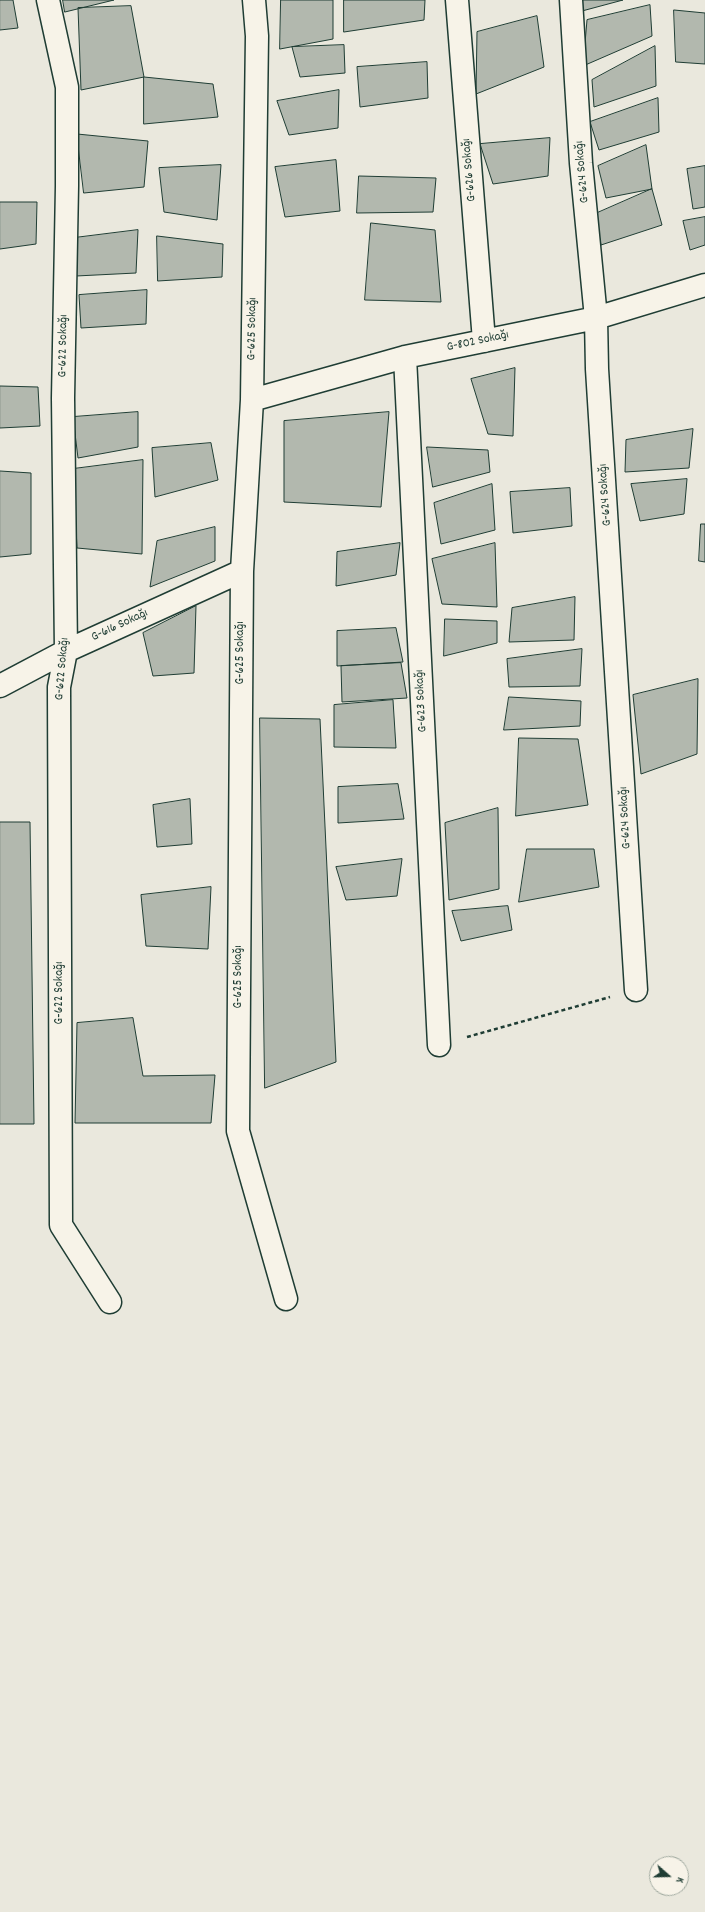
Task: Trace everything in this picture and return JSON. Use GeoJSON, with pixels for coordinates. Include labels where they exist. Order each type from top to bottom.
{"type":"FeatureCollection","features":[{"type":"Feature","properties":{"kind":"street","name":"G-622 Sokağı"},"geometry":{"type":"LineString","coordinates":[[48,0],[67,87],[67,194],[63,398],[66,651],[59,687],[61,1225],[110,1302]]}},
{"type":"Feature","properties":{"kind":"street","name":"G-625 Sokağı"},"geometry":{"type":"LineString","coordinates":[[254,0],[258,36],[252,400],[242,571],[238,1131],[286,1300]]}},
{"type":"Feature","properties":{"kind":"street","name":"G-626 Sokağı"},"geometry":{"type":"LineString","coordinates":[[457,0],[484,341]]}},
{"type":"Feature","properties":{"kind":"street","name":"G-624 Sokağı"},"geometry":{"type":"LineString","coordinates":[[571,0],[581,163],[596,318],[597,369],[636,990]]}},
{"type":"Feature","properties":{"kind":"street","name":"G-802 Sokağı"},"geometry":{"type":"LineString","coordinates":[[252,400],[404,357],[596,318],[705,285]]}},
{"type":"Feature","properties":{"kind":"street","name":"G-623 Sokağı"},"geometry":{"type":"LineString","coordinates":[[404,357],[439,1045]]}},
{"type":"Feature","properties":{"kind":"street","name":"G-616 Sokağı"},"geometry":{"type":"LineString","coordinates":[[0,686],[66,651],[242,571]]}},
{"type":"Feature","properties":{"kind":"path"},"geometry":{"type":"LineString","coordinates":[[439,1045],[636,990]]}},
{"type":"Feature","properties":{"kind":"building"},"geometry":{"type":"Polygon","coordinates":[[[0,0],[13,0],[18,28],[0,30],[0,0]]]}},
{"type":"Feature","properties":{"kind":"building"},"geometry":{"type":"Polygon","coordinates":[[[63,0],[114,0],[65,12],[63,0]]]}},
{"type":"Feature","properties":{"kind":"building"},"geometry":{"type":"Polygon","coordinates":[[[281,0],[333,0],[333,39],[280,49],[281,0]]]}},
{"type":"Feature","properties":{"kind":"building"},"geometry":{"type":"Polygon","coordinates":[[[344,0],[425,0],[424,20],[344,32],[344,0]]]}},
{"type":"Feature","properties":{"kind":"building"},"geometry":{"type":"Polygon","coordinates":[[[581,0],[623,0],[582,11],[581,0]]]}},
{"type":"Feature","properties":{"kind":"building"},"geometry":{"type":"Polygon","coordinates":[[[650,5],[652,36],[583,66],[587,20],[650,5]]]}},
{"type":"Feature","properties":{"kind":"building"},"geometry":{"type":"Polygon","coordinates":[[[131,6],[144,77],[81,90],[78,8],[131,6]]]}},
{"type":"Feature","properties":{"kind":"building"},"geometry":{"type":"Polygon","coordinates":[[[674,10],[705,13],[705,64],[676,62],[674,10]]]}},
{"type":"Feature","properties":{"kind":"building"},"geometry":{"type":"Polygon","coordinates":[[[537,16],[544,67],[476,94],[477,32],[537,16]]]}},
{"type":"Feature","properties":{"kind":"building"},"geometry":{"type":"Polygon","coordinates":[[[344,45],[345,73],[300,77],[292,47],[344,45]]]}},
{"type":"Feature","properties":{"kind":"building"},"geometry":{"type":"Polygon","coordinates":[[[655,46],[656,86],[594,107],[592,80],[655,46]]]}},
{"type":"Feature","properties":{"kind":"building"},"geometry":{"type":"Polygon","coordinates":[[[427,62],[428,98],[360,107],[357,67],[427,62]]]}},
{"type":"Feature","properties":{"kind":"building"},"geometry":{"type":"Polygon","coordinates":[[[144,77],[213,84],[218,117],[144,124],[144,77]]]}},
{"type":"Feature","properties":{"kind":"building"},"geometry":{"type":"Polygon","coordinates":[[[339,90],[338,128],[289,135],[277,101],[339,90]]]}},
{"type":"Feature","properties":{"kind":"building"},"geometry":{"type":"Polygon","coordinates":[[[658,98],[659,132],[599,150],[590,122],[658,98]]]}},
{"type":"Feature","properties":{"kind":"building"},"geometry":{"type":"Polygon","coordinates":[[[77,134],[148,141],[144,187],[84,193],[77,134]]]}},
{"type":"Feature","properties":{"kind":"building"},"geometry":{"type":"Polygon","coordinates":[[[550,138],[548,176],[493,184],[480,144],[550,138]]]}},
{"type":"Feature","properties":{"kind":"building"},"geometry":{"type":"Polygon","coordinates":[[[646,145],[652,189],[606,198],[598,166],[646,145]]]}},
{"type":"Feature","properties":{"kind":"building"},"geometry":{"type":"Polygon","coordinates":[[[336,160],[340,211],[285,217],[275,167],[336,160]]]}},
{"type":"Feature","properties":{"kind":"building"},"geometry":{"type":"Polygon","coordinates":[[[221,165],[217,220],[164,212],[159,168],[221,165]]]}},
{"type":"Feature","properties":{"kind":"building"},"geometry":{"type":"Polygon","coordinates":[[[705,166],[705,207],[693,209],[687,169],[705,166]]]}},
{"type":"Feature","properties":{"kind":"building"},"geometry":{"type":"Polygon","coordinates":[[[359,176],[436,178],[433,212],[357,213],[359,176]]]}},
{"type":"Feature","properties":{"kind":"building"},"geometry":{"type":"Polygon","coordinates":[[[652,189],[662,225],[601,245],[595,214],[652,189]]]}},
{"type":"Feature","properties":{"kind":"building"},"geometry":{"type":"Polygon","coordinates":[[[0,202],[37,202],[36,244],[0,249],[0,202]]]}},
{"type":"Feature","properties":{"kind":"building"},"geometry":{"type":"Polygon","coordinates":[[[705,217],[705,245],[690,250],[683,221],[705,217]]]}},
{"type":"Feature","properties":{"kind":"building"},"geometry":{"type":"Polygon","coordinates":[[[371,223],[435,230],[441,302],[365,300],[371,223]]]}},
{"type":"Feature","properties":{"kind":"building"},"geometry":{"type":"Polygon","coordinates":[[[138,230],[136,273],[76,276],[74,238],[138,230]]]}},
{"type":"Feature","properties":{"kind":"building"},"geometry":{"type":"Polygon","coordinates":[[[157,236],[223,244],[222,277],[158,281],[157,236]]]}},
{"type":"Feature","properties":{"kind":"building"},"geometry":{"type":"Polygon","coordinates":[[[147,290],[146,324],[81,328],[79,295],[147,290]]]}},
{"type":"Feature","properties":{"kind":"building"},"geometry":{"type":"Polygon","coordinates":[[[515,368],[513,436],[488,434],[471,379],[515,368]]]}},
{"type":"Feature","properties":{"kind":"building"},"geometry":{"type":"Polygon","coordinates":[[[0,386],[38,387],[40,426],[0,428],[0,386]]]}},
{"type":"Feature","properties":{"kind":"building"},"geometry":{"type":"Polygon","coordinates":[[[138,412],[138,447],[78,458],[73,417],[138,412]]]}},
{"type":"Feature","properties":{"kind":"building"},"geometry":{"type":"Polygon","coordinates":[[[389,412],[381,507],[284,502],[284,421],[389,412]]]}},
{"type":"Feature","properties":{"kind":"building"},"geometry":{"type":"Polygon","coordinates":[[[693,429],[689,468],[625,472],[626,440],[693,429]]]}},
{"type":"Feature","properties":{"kind":"building"},"geometry":{"type":"Polygon","coordinates":[[[211,443],[218,480],[155,497],[152,448],[211,443]]]}},
{"type":"Feature","properties":{"kind":"building"},"geometry":{"type":"Polygon","coordinates":[[[427,447],[488,450],[490,472],[433,487],[427,447]]]}},
{"type":"Feature","properties":{"kind":"building"},"geometry":{"type":"Polygon","coordinates":[[[143,460],[142,554],[77,548],[73,469],[143,460]]]}},
{"type":"Feature","properties":{"kind":"building"},"geometry":{"type":"Polygon","coordinates":[[[0,471],[31,473],[31,554],[0,557],[0,471]]]}},
{"type":"Feature","properties":{"kind":"building"},"geometry":{"type":"Polygon","coordinates":[[[687,479],[684,514],[640,521],[631,484],[687,479]]]}},
{"type":"Feature","properties":{"kind":"building"},"geometry":{"type":"Polygon","coordinates":[[[492,484],[495,530],[441,544],[434,503],[492,484]]]}},
{"type":"Feature","properties":{"kind":"building"},"geometry":{"type":"Polygon","coordinates":[[[570,488],[572,526],[513,533],[510,492],[570,488]]]}},
{"type":"Feature","properties":{"kind":"building"},"geometry":{"type":"Polygon","coordinates":[[[701,524],[705,524],[705,562],[699,561],[701,524]]]}},
{"type":"Feature","properties":{"kind":"building"},"geometry":{"type":"Polygon","coordinates":[[[215,527],[215,561],[150,587],[157,541],[215,527]]]}},
{"type":"Feature","properties":{"kind":"building"},"geometry":{"type":"Polygon","coordinates":[[[400,543],[396,575],[336,586],[337,552],[400,543]]]}},
{"type":"Feature","properties":{"kind":"building"},"geometry":{"type":"Polygon","coordinates":[[[495,543],[497,607],[442,604],[432,559],[495,543]]]}},
{"type":"Feature","properties":{"kind":"building"},"geometry":{"type":"Polygon","coordinates":[[[575,597],[574,640],[509,642],[512,608],[575,597]]]}},
{"type":"Feature","properties":{"kind":"building"},"geometry":{"type":"Polygon","coordinates":[[[196,606],[194,673],[153,676],[143,633],[196,606]]]}},
{"type":"Feature","properties":{"kind":"building"},"geometry":{"type":"Polygon","coordinates":[[[445,619],[497,621],[497,643],[444,656],[445,619]]]}},
{"type":"Feature","properties":{"kind":"building"},"geometry":{"type":"Polygon","coordinates":[[[396,628],[403,662],[337,666],[337,631],[396,628]]]}},
{"type":"Feature","properties":{"kind":"building"},"geometry":{"type":"Polygon","coordinates":[[[582,649],[580,686],[509,687],[507,659],[582,649]]]}},
{"type":"Feature","properties":{"kind":"building"},"geometry":{"type":"Polygon","coordinates":[[[401,663],[407,698],[342,702],[341,666],[401,663]]]}},
{"type":"Feature","properties":{"kind":"building"},"geometry":{"type":"Polygon","coordinates":[[[698,679],[697,754],[641,774],[633,695],[698,679]]]}},
{"type":"Feature","properties":{"kind":"building"},"geometry":{"type":"Polygon","coordinates":[[[509,697],[581,701],[580,726],[504,730],[509,697]]]}},
{"type":"Feature","properties":{"kind":"building"},"geometry":{"type":"Polygon","coordinates":[[[393,700],[396,748],[334,747],[334,705],[393,700]]]}},
{"type":"Feature","properties":{"kind":"building"},"geometry":{"type":"Polygon","coordinates":[[[260,718],[320,719],[336,1062],[265,1088],[260,718]]]}},
{"type":"Feature","properties":{"kind":"building"},"geometry":{"type":"Polygon","coordinates":[[[519,738],[578,739],[588,805],[516,816],[519,738]]]}},
{"type":"Feature","properties":{"kind":"building"},"geometry":{"type":"Polygon","coordinates":[[[398,784],[404,819],[338,823],[338,787],[398,784]]]}},
{"type":"Feature","properties":{"kind":"building"},"geometry":{"type":"Polygon","coordinates":[[[190,799],[192,844],[157,847],[153,805],[190,799]]]}},
{"type":"Feature","properties":{"kind":"building"},"geometry":{"type":"Polygon","coordinates":[[[498,808],[499,889],[449,900],[445,823],[498,808]]]}},
{"type":"Feature","properties":{"kind":"building"},"geometry":{"type":"Polygon","coordinates":[[[0,822],[30,822],[34,1124],[0,1124],[0,822]]]}},
{"type":"Feature","properties":{"kind":"building"},"geometry":{"type":"Polygon","coordinates":[[[527,849],[594,849],[599,887],[519,902],[527,849]]]}},
{"type":"Feature","properties":{"kind":"building"},"geometry":{"type":"Polygon","coordinates":[[[402,859],[397,896],[346,900],[336,867],[402,859]]]}},
{"type":"Feature","properties":{"kind":"building"},"geometry":{"type":"Polygon","coordinates":[[[211,887],[208,949],[146,946],[141,895],[211,887]]]}},
{"type":"Feature","properties":{"kind":"building"},"geometry":{"type":"Polygon","coordinates":[[[508,906],[512,930],[461,941],[452,911],[508,906]]]}},
{"type":"Feature","properties":{"kind":"building"},"geometry":{"type":"Polygon","coordinates":[[[133,1018],[143,1076],[215,1075],[211,1123],[75,1123],[77,1023],[133,1018]]]}}]}
